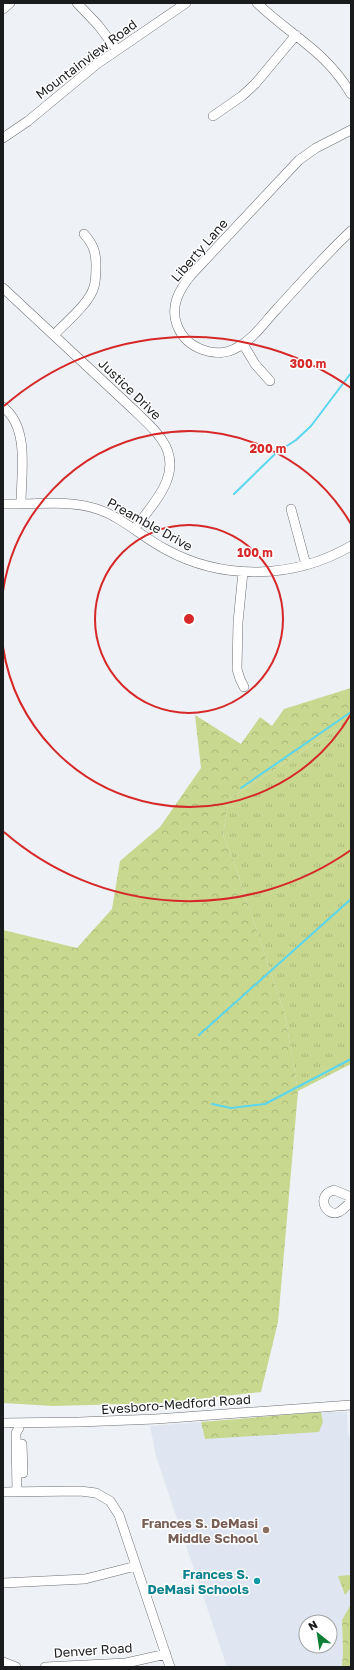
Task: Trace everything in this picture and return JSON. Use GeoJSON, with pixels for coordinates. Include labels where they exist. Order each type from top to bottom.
{"type":"FeatureCollection","features":[{"type":"Feature","properties":{"kind":"street"},"geometry":{"type":"LineString","coordinates":[[3,9],[10,3]]}},
{"type":"Feature","properties":{"kind":"street"},"geometry":{"type":"LineString","coordinates":[[77,3],[117,50]]}},
{"type":"Feature","properties":{"kind":"street","name":"Mountainview Road"},"geometry":{"type":"LineString","coordinates":[[3,138],[28,121],[76,80],[186,3]]}},
{"type":"Feature","properties":{"kind":"street"},"geometry":{"type":"LineString","coordinates":[[257,3],[281,24],[314,49],[330,64],[351,94]]}},
{"type":"Feature","properties":{"kind":"street"},"geometry":{"type":"LineString","coordinates":[[212,116],[242,96],[255,84],[296,35]]}},
{"type":"Feature","properties":{"kind":"street","name":"Liberty Lane"},"geometry":{"type":"LineString","coordinates":[[351,130],[316,148],[299,160],[196,270],[180,290],[175,307],[177,325],[188,341],[203,350],[212,352],[229,351],[243,344],[351,231]]}},
{"type":"Feature","properties":{"kind":"street"},"geometry":{"type":"LineString","coordinates":[[54,335],[87,300],[94,287],[96,272],[94,251],[92,244],[84,234]]}},
{"type":"Feature","properties":{"kind":"street","name":"Justice Drive"},"geometry":{"type":"LineString","coordinates":[[3,288],[149,425],[166,446],[170,463],[168,480],[160,494],[134,529]]}},
{"type":"Feature","properties":{"kind":"street"},"geometry":{"type":"LineString","coordinates":[[243,344],[255,364],[270,381]]}},
{"type":"Feature","properties":{"kind":"street"},"geometry":{"type":"LineString","coordinates":[[3,407],[16,423],[21,439],[21,504]]}},
{"type":"Feature","properties":{"kind":"street","name":"Preamble Drive"},"geometry":{"type":"LineString","coordinates":[[3,504],[66,504],[87,506],[108,513],[164,549],[185,559],[218,569],[243,572],[281,570],[306,565],[331,556],[351,546]]}},
{"type":"Feature","properties":{"kind":"street"},"geometry":{"type":"LineString","coordinates":[[291,509],[306,565]]}},
{"type":"Feature","properties":{"kind":"street"},"geometry":{"type":"LineString","coordinates":[[243,572],[238,622],[237,669],[244,687]]}},
{"type":"Feature","properties":{"kind":"street"},"geometry":{"type":"LineString","coordinates":[[351,1197],[347,1197],[334,1190],[327,1193],[324,1200],[325,1208],[335,1213],[339,1212],[351,1202]]}},
{"type":"Feature","properties":{"kind":"street","name":"Evesboro-Medford Road"},"geometry":{"type":"LineString","coordinates":[[3,1423],[19,1426],[156,1419],[351,1404]]}},
{"type":"Feature","properties":{"kind":"street"},"geometry":{"type":"LineString","coordinates":[[19,1426],[22,1433],[20,1492]]}},
{"type":"Feature","properties":{"kind":"street"},"geometry":{"type":"LineString","coordinates":[[3,1492],[80,1491],[96,1493],[103,1496],[115,1507],[170,1667]]}},
{"type":"Feature","properties":{"kind":"street"},"geometry":{"type":"LineString","coordinates":[[3,1583],[85,1579],[136,1566]]}},
{"type":"Feature","properties":{"kind":"street","name":"Denver Road"},"geometry":{"type":"LineString","coordinates":[[45,1667],[126,1663],[166,1654]]}},
{"type":"Feature","properties":{"kind":"street"},"geometry":{"type":"LineString","coordinates":[[3,1662],[16,1667]]}},
{"type":"Feature","properties":{"kind":"shaded area","name":"Frances S. DeMasi Middle School"},"geometry":{"type":"Polygon","coordinates":[[[321,1412],[347,1412],[348,1433],[351,1439],[351,1604],[342,1620],[342,1667],[227,1667],[156,1456],[150,1426],[201,1422],[205,1439],[323,1422],[321,1412]]]}},
{"type":"Feature","properties":{"kind":"green space"},"geometry":{"type":"Polygon","coordinates":[[[351,688],[351,720],[229,799],[223,835],[237,871],[285,1015],[298,1091],[278,1322],[261,1392],[163,1403],[53,1406],[3,1403],[3,930],[77,948],[112,909],[120,861],[160,827],[201,768],[195,715],[241,744],[260,717],[272,726],[284,709],[351,688]]]}},
{"type":"Feature","properties":{"kind":"green space"},"geometry":{"type":"Polygon","coordinates":[[[351,720],[351,1064],[298,1091],[285,1015],[237,871],[223,835],[229,799],[351,720]]]}},
{"type":"Feature","properties":{"kind":"green space"},"geometry":{"type":"Polygon","coordinates":[[[321,1412],[323,1422],[319,1432],[205,1439],[201,1422],[321,1412]]]}},
{"type":"Feature","properties":{"kind":"green space"},"geometry":{"type":"Polygon","coordinates":[[[351,1575],[351,1588],[345,1595],[338,1576],[351,1575]]]}},
{"type":"Feature","properties":{"kind":"green space"},"geometry":{"type":"Polygon","coordinates":[[[351,1604],[351,1667],[342,1667],[342,1620],[351,1604]]]}},
{"type":"Feature","properties":{"kind":"waterway"},"geometry":{"type":"LineString","coordinates":[[234,494],[276,453],[296,440],[311,426],[351,373]]}},
{"type":"Feature","properties":{"kind":"waterway"},"geometry":{"type":"LineString","coordinates":[[241,788],[351,712]]}},
{"type":"Feature","properties":{"kind":"waterway"},"geometry":{"type":"LineString","coordinates":[[199,1035],[351,899]]}},
{"type":"Feature","properties":{"kind":"waterway"},"geometry":{"type":"LineString","coordinates":[[212,1104],[231,1108],[265,1104],[351,1059]]}},
{"type":"Feature","properties":{"kind":"place","name":"Frances S. DeMasi Middle School"},"geometry":{"type":"Point","coordinates":[266,1530]}},
{"type":"Feature","properties":{"kind":"place","name":"Frances S. DeMasi Schools"},"geometry":{"type":"Point","coordinates":[257,1581]}}]}
